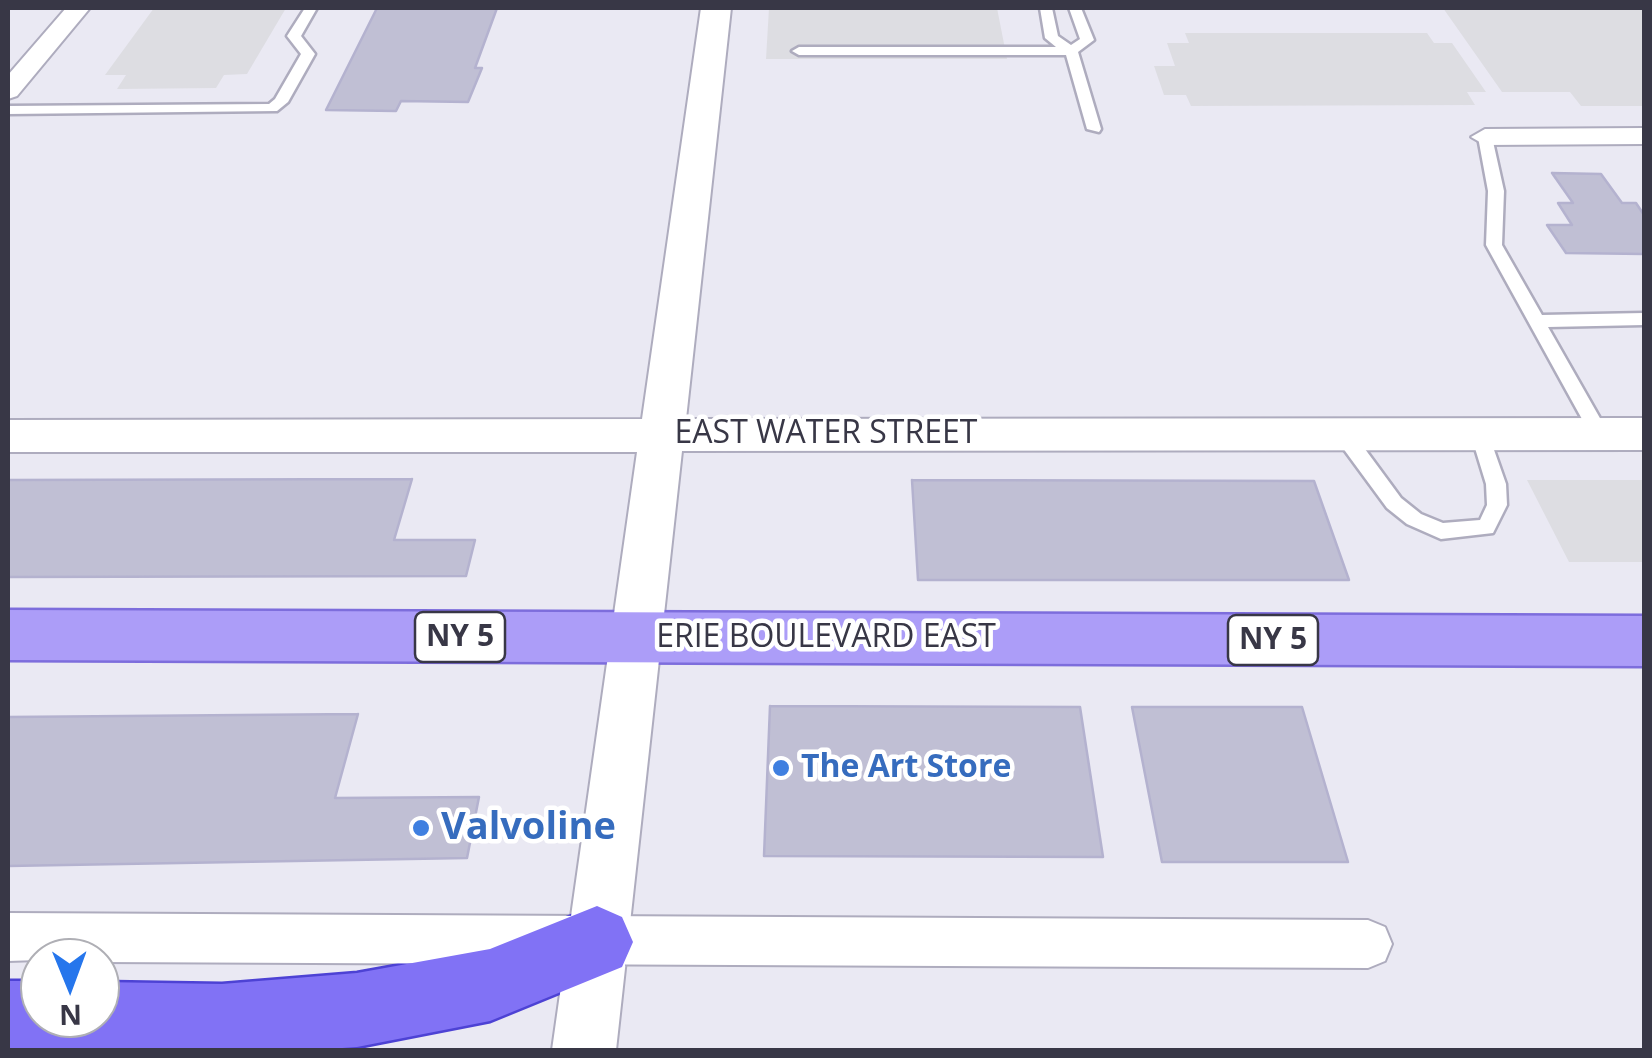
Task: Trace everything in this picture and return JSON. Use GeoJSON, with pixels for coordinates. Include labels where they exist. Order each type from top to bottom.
{"type":"FeatureCollection","features":[{"type":"Feature","properties":{"kind":"highway"},"geometry":{"type":"LineString","coordinates":[[8,1018],[222,1021],[357,1010],[490,985],[597,942]]}},
{"type":"Feature","properties":{"kind":"main road","name":"ERIE BOULEVARD EAST"},"geometry":{"type":"LineString","coordinates":[[8,635],[1644,640]]}},
{"type":"Feature","properties":{"kind":"street"},"geometry":{"type":"LineString","coordinates":[[8,92],[78,8]]}},
{"type":"Feature","properties":{"kind":"street"},"geometry":{"type":"LineString","coordinates":[[584,1050],[716,8]]}},
{"type":"Feature","properties":{"kind":"street"},"geometry":{"type":"LineString","coordinates":[[1485,136],[1644,136]]}},
{"type":"Feature","properties":{"kind":"street","name":"EAST WATER STREET"},"geometry":{"type":"LineString","coordinates":[[8,436],[1644,434]]}},
{"type":"Feature","properties":{"kind":"street"},"geometry":{"type":"LineString","coordinates":[[8,937],[1368,944]]}},
{"type":"Feature","properties":{"kind":"lane"},"geometry":{"type":"LineString","coordinates":[[8,110],[272,108],[280,102],[308,54],[294,36],[311,8]]}},
{"type":"Feature","properties":{"kind":"lane"},"geometry":{"type":"LineString","coordinates":[[1046,8],[1052,38],[1072,51],[1094,128]]}},
{"type":"Feature","properties":{"kind":"lane"},"geometry":{"type":"LineString","coordinates":[[799,50],[1072,51],[1086,40],[1076,8]]}},
{"type":"Feature","properties":{"kind":"lane"},"geometry":{"type":"LineString","coordinates":[[1485,136],[1496,190],[1494,245],[1600,434]]}},
{"type":"Feature","properties":{"kind":"lane"},"geometry":{"type":"LineString","coordinates":[[1537,322],[1644,320]]}},
{"type":"Feature","properties":{"kind":"lane"},"geometry":{"type":"LineString","coordinates":[[1344,435],[1394,502],[1414,520],[1441,531],[1486,527],[1497,505],[1496,484],[1480,434]]}},
{"type":"Feature","properties":{"kind":"shaded area"},"geometry":{"type":"Polygon","coordinates":[[[154,8],[286,8],[247,74],[224,75],[216,88],[117,89],[126,75],[105,75],[154,8]]]}},
{"type":"Feature","properties":{"kind":"shaded area"},"geometry":{"type":"Polygon","coordinates":[[[769,8],[997,8],[1007,59],[766,59],[769,8]]]}},
{"type":"Feature","properties":{"kind":"shaded area"},"geometry":{"type":"Polygon","coordinates":[[[1443,8],[1644,8],[1644,106],[1581,106],[1570,92],[1502,92],[1443,8]]]}},
{"type":"Feature","properties":{"kind":"shaded area"},"geometry":{"type":"Polygon","coordinates":[[[1185,33],[1427,33],[1434,43],[1452,43],[1486,92],[1467,92],[1475,105],[1191,106],[1186,95],[1164,95],[1154,66],[1175,66],[1167,43],[1189,43],[1185,33]]]}},
{"type":"Feature","properties":{"kind":"shaded area"},"geometry":{"type":"Polygon","coordinates":[[[1527,480],[1644,480],[1644,562],[1569,562],[1527,480]]]}},
{"type":"Feature","properties":{"kind":"building"},"geometry":{"type":"Polygon","coordinates":[[[377,8],[497,8],[475,68],[482,68],[468,102],[401,101],[396,111],[326,110],[377,8]]]}},
{"type":"Feature","properties":{"kind":"building"},"geometry":{"type":"Polygon","coordinates":[[[1552,173],[1601,174],[1622,203],[1636,203],[1644,215],[1644,254],[1566,253],[1547,225],[1572,225],[1558,203],[1573,203],[1552,173]]]}},
{"type":"Feature","properties":{"kind":"building"},"geometry":{"type":"Polygon","coordinates":[[[412,479],[394,540],[475,540],[466,576],[8,577],[8,480],[412,479]]]}},
{"type":"Feature","properties":{"kind":"building"},"geometry":{"type":"Polygon","coordinates":[[[912,480],[1314,481],[1349,580],[918,580],[912,480]]]}},
{"type":"Feature","properties":{"kind":"building"},"geometry":{"type":"Polygon","coordinates":[[[770,706],[1080,707],[1103,857],[764,856],[770,706]]]}},
{"type":"Feature","properties":{"kind":"building"},"geometry":{"type":"Polygon","coordinates":[[[1132,707],[1302,707],[1348,862],[1162,862],[1132,707]]]}},
{"type":"Feature","properties":{"kind":"building"},"geometry":{"type":"Polygon","coordinates":[[[358,714],[335,798],[479,797],[467,858],[8,866],[8,717],[358,714]]]}},
{"type":"Feature","properties":{"kind":"place","name":"The Art Store"},"geometry":{"type":"Point","coordinates":[781,768]}},
{"type":"Feature","properties":{"kind":"place","name":"Valvoline"},"geometry":{"type":"Point","coordinates":[421,828]}}]}
